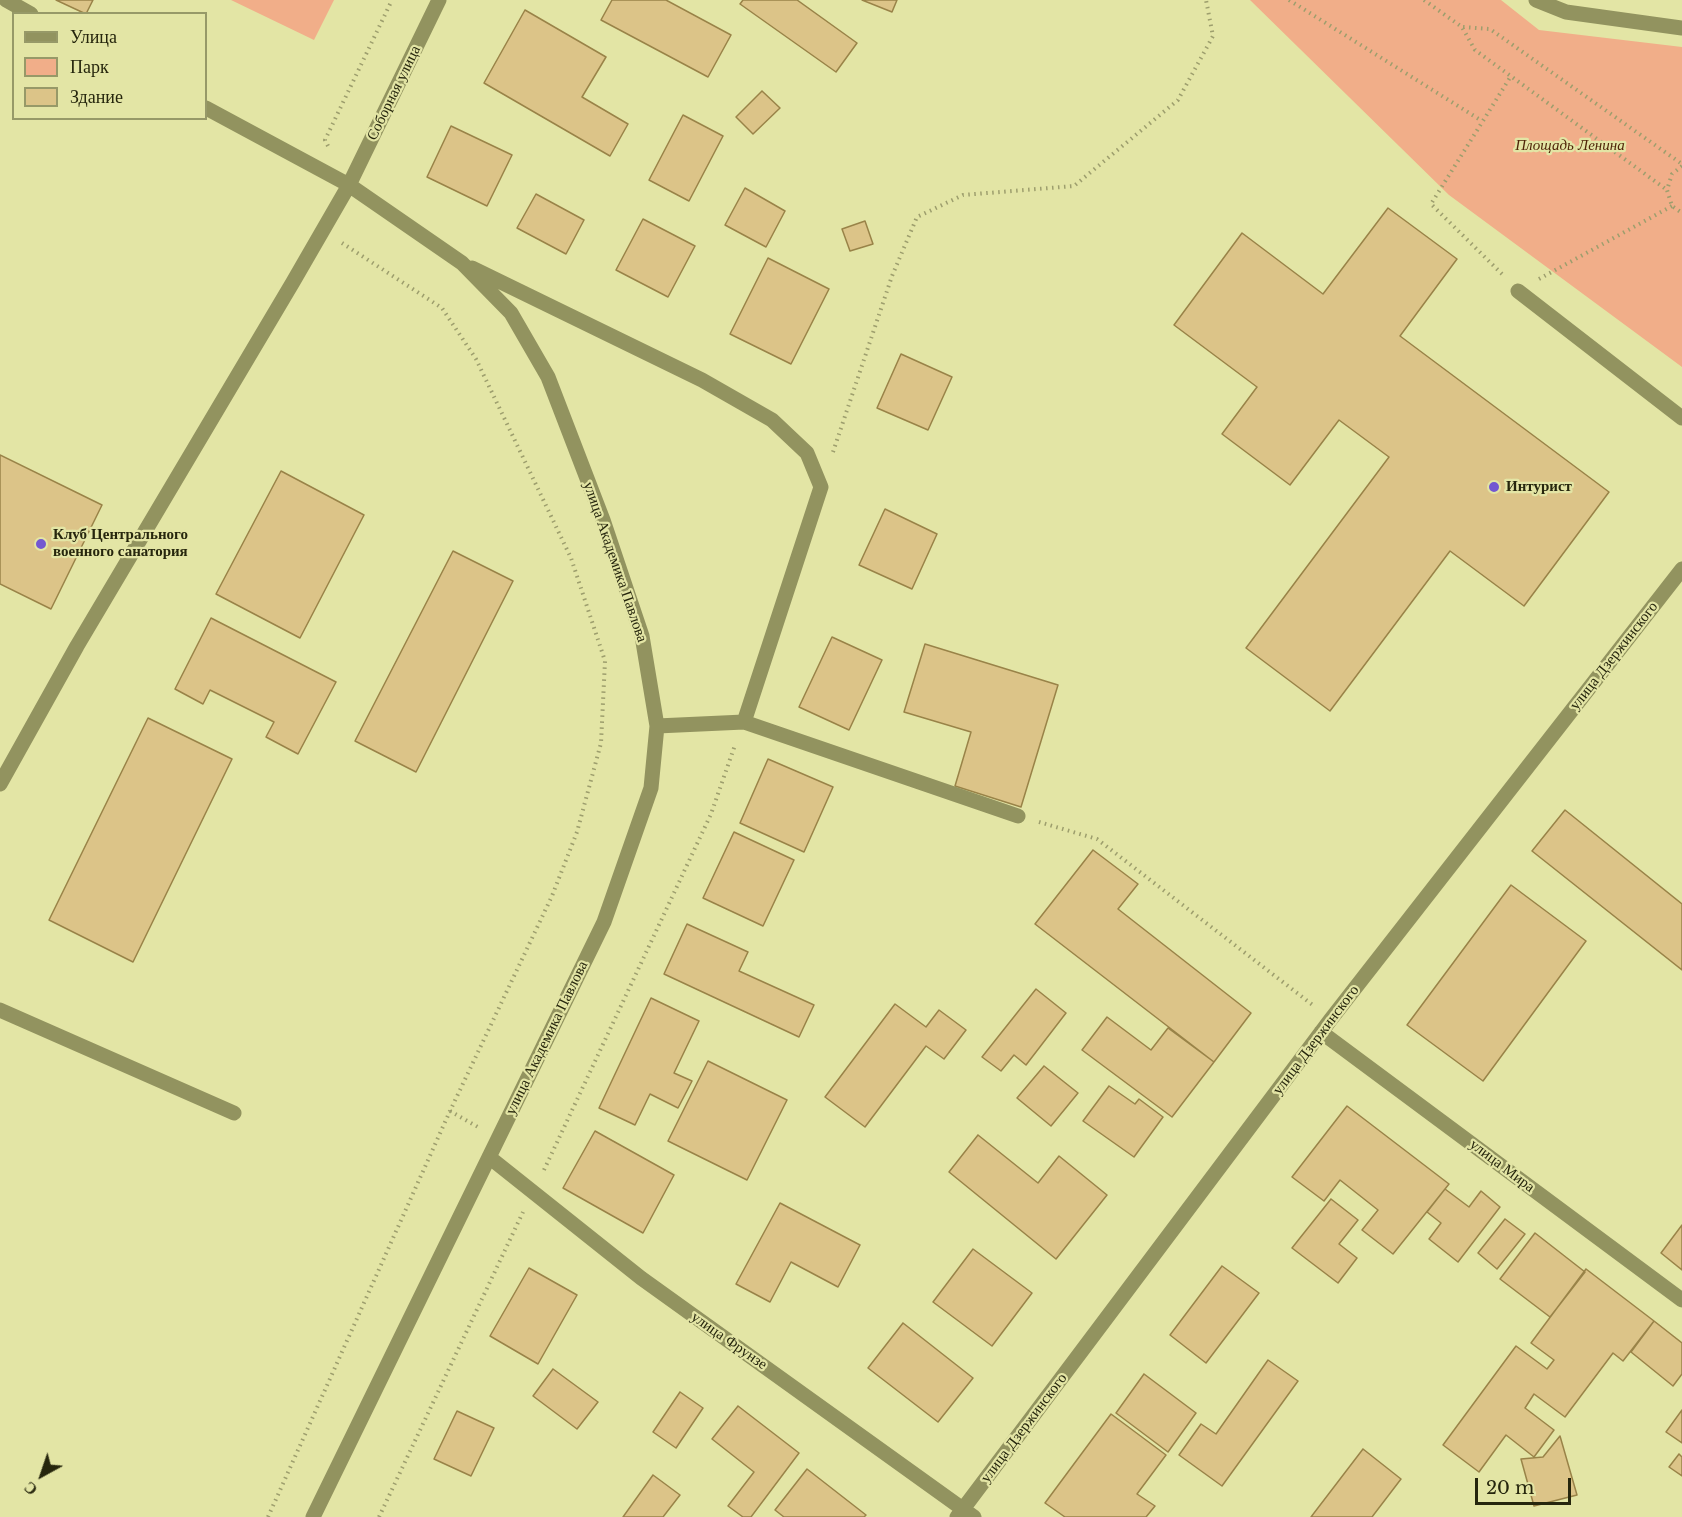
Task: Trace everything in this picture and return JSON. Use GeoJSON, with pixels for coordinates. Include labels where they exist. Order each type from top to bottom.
{"type":"FeatureCollection","features":[{"type":"Feature","properties":{"kind":"street"},"geometry":{"type":"LineString","coordinates":[[6,0],[27,12]]}},
{"type":"Feature","properties":{"kind":"street","name":"Соборная улица"},"geometry":{"type":"LineString","coordinates":[[0,784],[77,646],[349,185],[439,0]]}},
{"type":"Feature","properties":{"kind":"street"},"geometry":{"type":"LineString","coordinates":[[1536,0],[1566,12],[1682,28]]}},
{"type":"Feature","properties":{"kind":"street","name":"улица Академика Павлова"},"geometry":{"type":"LineString","coordinates":[[207,109],[349,185],[462,263],[511,313],[548,377],[603,520],[642,636],[657,726],[651,788],[604,922],[313,1517]]}},
{"type":"Feature","properties":{"kind":"street"},"geometry":{"type":"LineString","coordinates":[[462,263],[702,380],[772,420],[807,453],[821,487],[744,722]]}},
{"type":"Feature","properties":{"kind":"street"},"geometry":{"type":"LineString","coordinates":[[1518,291],[1682,418]]}},
{"type":"Feature","properties":{"kind":"street","name":"улица Дзержинского"},"geometry":{"type":"LineString","coordinates":[[965,1514],[1321,1032],[1682,569]]}},
{"type":"Feature","properties":{"kind":"street"},"geometry":{"type":"LineString","coordinates":[[657,726],[744,722],[1018,816]]}},
{"type":"Feature","properties":{"kind":"street"},"geometry":{"type":"LineString","coordinates":[[0,1010],[234,1113]]}},
{"type":"Feature","properties":{"kind":"street","name":"улица Мира"},"geometry":{"type":"LineString","coordinates":[[1321,1032],[1682,1300]]}},
{"type":"Feature","properties":{"kind":"street","name":"улица Фрунзе"},"geometry":{"type":"LineString","coordinates":[[489,1157],[641,1278],[965,1514]]}},
{"type":"Feature","properties":{"kind":"path"},"geometry":{"type":"LineString","coordinates":[[318,169],[329,148],[326,140],[392,0]]}},
{"type":"Feature","properties":{"kind":"path"},"geometry":{"type":"LineString","coordinates":[[821,487],[892,276],[917,217],[963,195],[1074,186],[1178,100],[1213,36],[1206,0]]}},
{"type":"Feature","properties":{"kind":"path"},"geometry":{"type":"LineString","coordinates":[[1289,0],[1482,121]]}},
{"type":"Feature","properties":{"kind":"path"},"geometry":{"type":"LineString","coordinates":[[1424,0],[1462,27],[1475,50],[1667,190]]}},
{"type":"Feature","properties":{"kind":"path"},"geometry":{"type":"LineString","coordinates":[[1462,27],[1490,29],[1682,165],[1672,174],[1667,190],[1672,206],[1682,213]]}},
{"type":"Feature","properties":{"kind":"path"},"geometry":{"type":"LineString","coordinates":[[1511,76],[1431,204],[1518,291],[1672,206]]}},
{"type":"Feature","properties":{"kind":"path"},"geometry":{"type":"LineString","coordinates":[[268,1517],[450,1111],[552,896],[577,832],[602,743],[605,673],[605,661],[570,558],[476,359],[442,308],[322,231]]}},
{"type":"Feature","properties":{"kind":"path"},"geometry":{"type":"LineString","coordinates":[[379,1517],[711,814],[744,722]]}},
{"type":"Feature","properties":{"kind":"path"},"geometry":{"type":"LineString","coordinates":[[1018,816],[1097,839],[1331,1019]]}},
{"type":"Feature","properties":{"kind":"green space"},"geometry":{"type":"Polygon","coordinates":[[[231,0],[334,0],[314,40],[231,0]]]}},
{"type":"Feature","properties":{"kind":"green space","name":"Площадь Ленина"},"geometry":{"type":"Polygon","coordinates":[[[1250,0],[1501,0],[1539,30],[1682,47],[1682,367],[1449,195],[1250,0]]]}},
{"type":"Feature","properties":{"kind":"building"},"geometry":{"type":"Polygon","coordinates":[[[56,0],[93,0],[87,12],[82,12],[56,0]]]}},
{"type":"Feature","properties":{"kind":"building"},"geometry":{"type":"Polygon","coordinates":[[[612,0],[666,0],[731,35],[708,77],[601,20],[612,0]]]}},
{"type":"Feature","properties":{"kind":"building"},"geometry":{"type":"Polygon","coordinates":[[[743,0],[797,0],[857,43],[836,72],[740,4],[743,0]]]}},
{"type":"Feature","properties":{"kind":"building"},"geometry":{"type":"Polygon","coordinates":[[[862,0],[897,0],[892,12],[862,0]]]}},
{"type":"Feature","properties":{"kind":"building"},"geometry":{"type":"Polygon","coordinates":[[[525,10],[606,57],[582,97],[628,124],[610,156],[484,83],[525,10]]]}},
{"type":"Feature","properties":{"kind":"building"},"geometry":{"type":"Polygon","coordinates":[[[762,91],[780,108],[753,134],[736,117],[762,91]]]}},
{"type":"Feature","properties":{"kind":"building"},"geometry":{"type":"Polygon","coordinates":[[[683,115],[723,136],[689,201],[649,180],[683,115]]]}},
{"type":"Feature","properties":{"kind":"building"},"geometry":{"type":"Polygon","coordinates":[[[451,126],[512,155],[487,206],[427,177],[451,126]]]}},
{"type":"Feature","properties":{"kind":"building"},"geometry":{"type":"Polygon","coordinates":[[[745,188],[785,211],[766,247],[725,225],[745,188]]]}},
{"type":"Feature","properties":{"kind":"building"},"geometry":{"type":"Polygon","coordinates":[[[536,194],[584,220],[566,254],[517,228],[536,194]]]}},
{"type":"Feature","properties":{"kind":"building"},"geometry":{"type":"Polygon","coordinates":[[[1388,208],[1457,259],[1400,336],[1609,492],[1524,606],[1450,551],[1330,711],[1246,648],[1389,457],[1339,420],[1290,485],[1222,434],[1257,387],[1174,325],[1242,233],[1323,294],[1388,208]]]}},
{"type":"Feature","properties":{"kind":"building"},"geometry":{"type":"Polygon","coordinates":[[[643,219],[695,246],[668,297],[616,270],[643,219]]]}},
{"type":"Feature","properties":{"kind":"building"},"geometry":{"type":"Polygon","coordinates":[[[865,221],[873,244],[850,251],[842,229],[865,221]]]}},
{"type":"Feature","properties":{"kind":"building"},"geometry":{"type":"Polygon","coordinates":[[[768,258],[829,289],[791,364],[730,334],[768,258]]]}},
{"type":"Feature","properties":{"kind":"building"},"geometry":{"type":"Polygon","coordinates":[[[901,354],[952,377],[928,430],[877,408],[901,354]]]}},
{"type":"Feature","properties":{"kind":"building","name":"Клуб Центрального военного санатория"},"geometry":{"type":"Polygon","coordinates":[[[0,455],[102,505],[51,609],[0,584],[0,455]]]}},
{"type":"Feature","properties":{"kind":"building"},"geometry":{"type":"Polygon","coordinates":[[[281,471],[364,515],[300,638],[216,594],[281,471]]]}},
{"type":"Feature","properties":{"kind":"building"},"geometry":{"type":"Polygon","coordinates":[[[885,509],[937,534],[912,589],[859,565],[885,509]]]}},
{"type":"Feature","properties":{"kind":"building"},"geometry":{"type":"Polygon","coordinates":[[[453,551],[513,581],[416,772],[355,741],[453,551]]]}},
{"type":"Feature","properties":{"kind":"building"},"geometry":{"type":"Polygon","coordinates":[[[211,618],[336,682],[298,754],[266,737],[274,722],[210,690],[203,704],[175,689],[211,618]]]}},
{"type":"Feature","properties":{"kind":"building"},"geometry":{"type":"Polygon","coordinates":[[[832,637],[882,660],[849,730],[799,707],[832,637]]]}},
{"type":"Feature","properties":{"kind":"building"},"geometry":{"type":"Polygon","coordinates":[[[925,644],[1058,685],[1021,807],[955,786],[971,732],[904,712],[925,644]]]}},
{"type":"Feature","properties":{"kind":"building"},"geometry":{"type":"Polygon","coordinates":[[[148,718],[232,759],[133,962],[49,920],[148,718]]]}},
{"type":"Feature","properties":{"kind":"building"},"geometry":{"type":"Polygon","coordinates":[[[768,759],[833,787],[804,852],[740,823],[768,759]]]}},
{"type":"Feature","properties":{"kind":"building"},"geometry":{"type":"Polygon","coordinates":[[[1565,810],[1682,904],[1682,970],[1532,851],[1565,810]]]}},
{"type":"Feature","properties":{"kind":"building"},"geometry":{"type":"Polygon","coordinates":[[[734,832],[794,860],[763,926],[703,898],[734,832]]]}},
{"type":"Feature","properties":{"kind":"building"},"geometry":{"type":"Polygon","coordinates":[[[1093,850],[1138,884],[1118,909],[1251,1013],[1214,1062],[1035,924],[1093,850]]]}},
{"type":"Feature","properties":{"kind":"building"},"geometry":{"type":"Polygon","coordinates":[[[1511,885],[1586,941],[1483,1081],[1407,1025],[1511,885]]]}},
{"type":"Feature","properties":{"kind":"building"},"geometry":{"type":"Polygon","coordinates":[[[687,924],[748,952],[739,971],[814,1005],[799,1037],[664,974],[687,924]]]}},
{"type":"Feature","properties":{"kind":"building"},"geometry":{"type":"Polygon","coordinates":[[[1036,989],[1066,1013],[1026,1065],[1014,1055],[1001,1071],[982,1057],[1036,989]]]}},
{"type":"Feature","properties":{"kind":"building"},"geometry":{"type":"Polygon","coordinates":[[[651,998],[699,1021],[674,1073],[692,1081],[678,1108],[650,1094],[635,1125],[599,1108],[651,998]]]}},
{"type":"Feature","properties":{"kind":"building"},"geometry":{"type":"Polygon","coordinates":[[[895,1004],[926,1027],[939,1010],[966,1030],[944,1059],[926,1046],[865,1127],[825,1097],[895,1004]]]}},
{"type":"Feature","properties":{"kind":"building"},"geometry":{"type":"Polygon","coordinates":[[[1107,1017],[1151,1050],[1168,1028],[1214,1062],[1172,1117],[1082,1050],[1107,1017]]]}},
{"type":"Feature","properties":{"kind":"building"},"geometry":{"type":"Polygon","coordinates":[[[708,1061],[787,1100],[747,1180],[668,1141],[708,1061]]]}},
{"type":"Feature","properties":{"kind":"building"},"geometry":{"type":"Polygon","coordinates":[[[1044,1066],[1078,1093],[1051,1126],[1017,1098],[1044,1066]]]}},
{"type":"Feature","properties":{"kind":"building"},"geometry":{"type":"Polygon","coordinates":[[[1109,1086],[1135,1104],[1139,1099],[1163,1117],[1134,1157],[1083,1121],[1109,1086]]]}},
{"type":"Feature","properties":{"kind":"building"},"geometry":{"type":"Polygon","coordinates":[[[1347,1106],[1449,1184],[1393,1254],[1362,1230],[1378,1210],[1340,1180],[1324,1201],[1292,1177],[1347,1106]]]}},
{"type":"Feature","properties":{"kind":"building"},"geometry":{"type":"Polygon","coordinates":[[[595,1131],[674,1175],[643,1233],[563,1188],[595,1131]]]}},
{"type":"Feature","properties":{"kind":"building"},"geometry":{"type":"Polygon","coordinates":[[[978,1135],[1038,1183],[1059,1156],[1107,1195],[1056,1259],[949,1172],[978,1135]]]}},
{"type":"Feature","properties":{"kind":"building"},"geometry":{"type":"Polygon","coordinates":[[[1445,1189],[1469,1207],[1481,1191],[1500,1207],[1458,1262],[1429,1239],[1441,1223],[1427,1212],[1445,1189]]]}},
{"type":"Feature","properties":{"kind":"building"},"geometry":{"type":"Polygon","coordinates":[[[1331,1199],[1358,1220],[1339,1244],[1357,1258],[1338,1283],[1292,1248],[1331,1199]]]}},
{"type":"Feature","properties":{"kind":"building"},"geometry":{"type":"Polygon","coordinates":[[[780,1203],[860,1245],[838,1287],[791,1262],[770,1302],[736,1284],[780,1203]]]}},
{"type":"Feature","properties":{"kind":"building"},"geometry":{"type":"Polygon","coordinates":[[[1505,1219],[1525,1234],[1497,1269],[1478,1253],[1505,1219]]]}},
{"type":"Feature","properties":{"kind":"building"},"geometry":{"type":"Polygon","coordinates":[[[1682,1225],[1682,1270],[1661,1253],[1682,1225]]]}},
{"type":"Feature","properties":{"kind":"building"},"geometry":{"type":"Polygon","coordinates":[[[1535,1233],[1585,1272],[1550,1317],[1500,1279],[1535,1233]]]}},
{"type":"Feature","properties":{"kind":"building"},"geometry":{"type":"Polygon","coordinates":[[[973,1249],[1032,1293],[992,1346],[933,1302],[973,1249]]]}},
{"type":"Feature","properties":{"kind":"building"},"geometry":{"type":"Polygon","coordinates":[[[1222,1266],[1259,1293],[1206,1363],[1170,1335],[1222,1266]]]}},
{"type":"Feature","properties":{"kind":"building"},"geometry":{"type":"Polygon","coordinates":[[[529,1268],[577,1295],[538,1364],[490,1336],[529,1268]]]}},
{"type":"Feature","properties":{"kind":"building"},"geometry":{"type":"Polygon","coordinates":[[[1586,1269],[1654,1321],[1623,1361],[1613,1353],[1565,1417],[1534,1394],[1525,1408],[1554,1430],[1534,1457],[1506,1435],[1479,1472],[1443,1445],[1516,1346],[1547,1369],[1554,1360],[1531,1343],[1586,1269]]]}},
{"type":"Feature","properties":{"kind":"building"},"geometry":{"type":"Polygon","coordinates":[[[1654,1321],[1682,1343],[1682,1374],[1673,1386],[1631,1352],[1654,1321]]]}},
{"type":"Feature","properties":{"kind":"building"},"geometry":{"type":"Polygon","coordinates":[[[903,1323],[973,1378],[938,1422],[868,1368],[903,1323]]]}},
{"type":"Feature","properties":{"kind":"building"},"geometry":{"type":"Polygon","coordinates":[[[1268,1360],[1298,1381],[1222,1486],[1179,1455],[1201,1424],[1216,1434],[1268,1360]]]}},
{"type":"Feature","properties":{"kind":"building"},"geometry":{"type":"Polygon","coordinates":[[[553,1369],[598,1402],[577,1429],[533,1396],[553,1369]]]}},
{"type":"Feature","properties":{"kind":"building"},"geometry":{"type":"Polygon","coordinates":[[[1144,1374],[1196,1413],[1168,1452],[1116,1413],[1144,1374]]]}},
{"type":"Feature","properties":{"kind":"building"},"geometry":{"type":"Polygon","coordinates":[[[680,1392],[703,1408],[676,1448],[653,1432],[680,1392]]]}},
{"type":"Feature","properties":{"kind":"building"},"geometry":{"type":"Polygon","coordinates":[[[738,1406],[799,1453],[751,1517],[743,1517],[728,1506],[754,1472],[712,1439],[738,1406]]]}},
{"type":"Feature","properties":{"kind":"building"},"geometry":{"type":"Polygon","coordinates":[[[1682,1410],[1682,1443],[1666,1432],[1682,1410]]]}},
{"type":"Feature","properties":{"kind":"building"},"geometry":{"type":"Polygon","coordinates":[[[457,1411],[494,1428],[471,1476],[434,1459],[457,1411]]]}},
{"type":"Feature","properties":{"kind":"building"},"geometry":{"type":"Polygon","coordinates":[[[1111,1414],[1166,1455],[1137,1494],[1155,1506],[1146,1517],[1065,1517],[1045,1503],[1111,1414]]]}},
{"type":"Feature","properties":{"kind":"building"},"geometry":{"type":"Polygon","coordinates":[[[1560,1436],[1577,1495],[1534,1506],[1521,1459],[1543,1457],[1560,1436]]]}},
{"type":"Feature","properties":{"kind":"building"},"geometry":{"type":"Polygon","coordinates":[[[1363,1449],[1401,1479],[1372,1517],[1311,1517],[1363,1449]]]}},
{"type":"Feature","properties":{"kind":"building"},"geometry":{"type":"Polygon","coordinates":[[[1679,1454],[1682,1457],[1682,1476],[1669,1467],[1679,1454]]]}},
{"type":"Feature","properties":{"kind":"building"},"geometry":{"type":"Polygon","coordinates":[[[807,1469],[866,1515],[864,1517],[784,1517],[775,1510],[807,1469]]]}},
{"type":"Feature","properties":{"kind":"building"},"geometry":{"type":"Polygon","coordinates":[[[653,1475],[680,1495],[663,1517],[623,1517],[653,1475]]]}},
{"type":"Feature","properties":{"kind":"place","name":"Интурист"},"geometry":{"type":"Point","coordinates":[1494,487]}},
{"type":"Feature","properties":{"kind":"place","name":"Клуб Центрального военного санатория"},"geometry":{"type":"Point","coordinates":[41,544]}}]}
